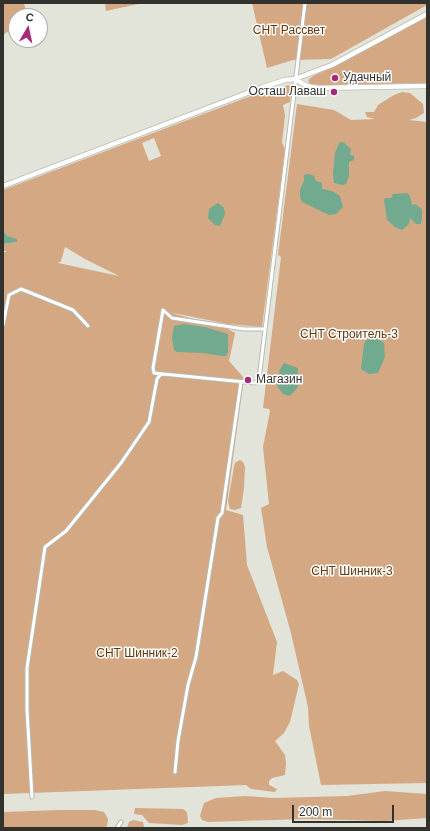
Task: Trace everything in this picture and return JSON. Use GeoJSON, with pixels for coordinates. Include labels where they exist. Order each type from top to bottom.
{"type":"FeatureCollection","features":[{"type":"Feature","properties":{"kind":"street"},"geometry":{"type":"LineString","coordinates":[[264,329],[244,329],[172,318],[163,310],[153,368],[154,373],[255,383],[259,380],[264,329],[305,3]]}},
{"type":"Feature","properties":{"kind":"street"},"geometry":{"type":"LineString","coordinates":[[3,186],[263,87],[285,80],[295,79],[332,65],[427,14]]}},
{"type":"Feature","properties":{"kind":"street"},"geometry":{"type":"LineString","coordinates":[[295,79],[307,86],[317,88],[427,86]]}},
{"type":"Feature","properties":{"kind":"street"},"geometry":{"type":"LineString","coordinates":[[3,325],[10,295],[21,289],[72,310],[88,326]]}},
{"type":"Feature","properties":{"kind":"street"},"geometry":{"type":"LineString","coordinates":[[32,797],[27,675],[43,551],[48,543],[66,531],[121,463],[150,422],[157,379],[163,374]]}},
{"type":"Feature","properties":{"kind":"street"},"geometry":{"type":"LineString","coordinates":[[175,772],[188,685],[196,657],[218,518],[222,513],[240,382]]}},
{"type":"Feature","properties":{"kind":"street"},"geometry":{"type":"LineString","coordinates":[[117,828],[121,822]]}},
{"type":"Feature","properties":{"kind":"green space"},"geometry":{"type":"Polygon","coordinates":[[[3,3],[24,3],[25,8],[8,8],[8,32],[3,35],[3,3]]]}},
{"type":"Feature","properties":{"kind":"green space"},"geometry":{"type":"Polygon","coordinates":[[[105,3],[143,3],[106,11],[105,3]]]}},
{"type":"Feature","properties":{"kind":"green space","name":"СНТ Рассвет"},"geometry":{"type":"Polygon","coordinates":[[[252,3],[427,3],[427,5],[331,59],[293,60],[267,68],[252,3]]]}},
{"type":"Feature","properties":{"kind":"green space"},"geometry":{"type":"Polygon","coordinates":[[[427,16],[427,83],[310,84],[308,80],[313,76],[364,51],[427,16]]]}},
{"type":"Feature","properties":{"kind":"green space","name":"СНТ Шинник-2"},"geometry":{"type":"Polygon","coordinates":[[[288,85],[290,86],[291,90],[290,102],[283,105],[285,115],[282,143],[285,149],[262,327],[228,324],[168,312],[226,328],[235,333],[229,361],[243,377],[243,384],[226,510],[243,515],[247,565],[277,642],[273,675],[283,671],[297,680],[299,684],[290,722],[284,733],[275,741],[285,755],[285,775],[272,778],[269,781],[269,785],[277,789],[275,792],[251,789],[246,785],[3,794],[3,252],[7,252],[3,250],[3,244],[17,242],[7,236],[3,230],[3,190],[256,94],[279,89],[288,85]],[[154,138],[142,143],[149,161],[161,156],[154,138]],[[65,247],[61,261],[58,263],[119,276],[85,259],[65,247]]]}},
{"type":"Feature","properties":{"kind":"green space"},"geometry":{"type":"Polygon","coordinates":[[[402,92],[410,93],[423,104],[424,113],[409,120],[427,122],[427,783],[321,785],[309,726],[308,707],[291,633],[267,547],[261,508],[269,504],[263,447],[270,411],[269,409],[263,408],[281,257],[278,255],[297,104],[334,110],[351,120],[375,119],[367,117],[365,112],[374,112],[378,105],[402,92]]]}},
{"type":"Feature","properties":{"kind":"green space"},"geometry":{"type":"Polygon","coordinates":[[[240,460],[243,462],[245,467],[244,488],[241,508],[235,510],[230,509],[228,501],[235,463],[240,460]]]}},
{"type":"Feature","properties":{"kind":"green space"},"geometry":{"type":"Polygon","coordinates":[[[385,791],[427,794],[427,818],[385,821],[305,819],[208,822],[202,820],[200,816],[204,803],[216,798],[245,796],[274,798],[347,796],[385,791]]]}},
{"type":"Feature","properties":{"kind":"green space"},"geometry":{"type":"Polygon","coordinates":[[[135,808],[183,809],[187,812],[188,823],[182,825],[149,823],[142,815],[134,814],[135,808]]]}},
{"type":"Feature","properties":{"kind":"green space"},"geometry":{"type":"Polygon","coordinates":[[[95,810],[104,812],[108,819],[107,826],[105,828],[3,828],[3,812],[95,810]]]}},
{"type":"Feature","properties":{"kind":"green space"},"geometry":{"type":"Polygon","coordinates":[[[133,820],[143,822],[144,827],[127,828],[129,822],[133,820]]]}},
{"type":"Feature","properties":{"kind":"shaded area"},"geometry":{"type":"Polygon","coordinates":[[[343,142],[351,149],[350,155],[354,156],[354,160],[349,162],[349,176],[346,184],[343,185],[334,183],[333,173],[335,153],[339,143],[343,142]]]}},
{"type":"Feature","properties":{"kind":"shaded area"},"geometry":{"type":"Polygon","coordinates":[[[309,174],[314,176],[316,181],[322,183],[322,189],[332,191],[340,196],[343,207],[336,214],[329,215],[302,202],[300,190],[304,181],[304,175],[309,174]]]}},
{"type":"Feature","properties":{"kind":"shaded area"},"geometry":{"type":"Polygon","coordinates":[[[407,193],[410,196],[412,205],[415,204],[422,209],[422,219],[421,224],[416,224],[410,218],[409,224],[402,230],[395,227],[387,220],[384,200],[385,198],[391,198],[393,194],[407,193]]]}},
{"type":"Feature","properties":{"kind":"shaded area"},"geometry":{"type":"Polygon","coordinates":[[[218,203],[224,208],[225,214],[220,226],[215,225],[208,218],[209,209],[218,203]]]}},
{"type":"Feature","properties":{"kind":"shaded area"},"geometry":{"type":"Polygon","coordinates":[[[3,230],[7,236],[17,239],[17,242],[3,244],[3,230]]]}},
{"type":"Feature","properties":{"kind":"shaded area"},"geometry":{"type":"Polygon","coordinates":[[[184,324],[205,327],[228,334],[228,352],[226,356],[177,352],[174,350],[172,338],[174,326],[184,324]]]}},
{"type":"Feature","properties":{"kind":"shaded area"},"geometry":{"type":"Polygon","coordinates":[[[378,339],[384,343],[385,357],[378,373],[369,374],[361,369],[364,344],[366,340],[378,339]]]}},
{"type":"Feature","properties":{"kind":"shaded area"},"geometry":{"type":"Polygon","coordinates":[[[284,363],[298,368],[298,387],[290,396],[283,394],[277,386],[280,377],[279,371],[284,363]]]}},
{"type":"Feature","properties":{"kind":"place","name":"Удачный"},"geometry":{"type":"Point","coordinates":[335,78]}},
{"type":"Feature","properties":{"kind":"place","name":"Осташ Лаваш"},"geometry":{"type":"Point","coordinates":[334,92]}},
{"type":"Feature","properties":{"kind":"place","name":"Магазин"},"geometry":{"type":"Point","coordinates":[248,380]}},
{"type":"Feature","properties":{"kind":"park label","name":"СНТ Строитель-3"},"geometry":{"type":"Point","coordinates":[349,335]}},
{"type":"Feature","properties":{"kind":"park label","name":"СНТ Шинник-3"},"geometry":{"type":"Point","coordinates":[352,572]}}]}
